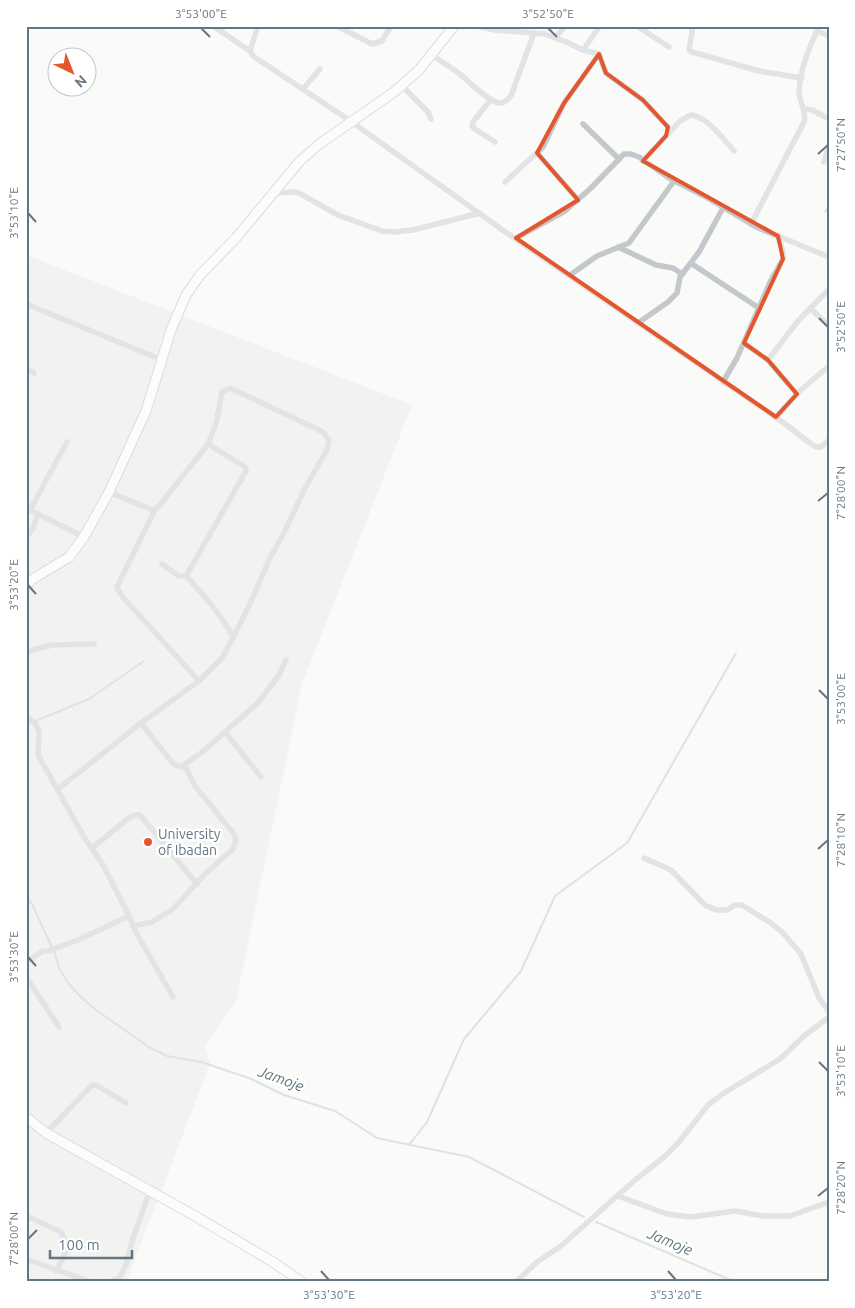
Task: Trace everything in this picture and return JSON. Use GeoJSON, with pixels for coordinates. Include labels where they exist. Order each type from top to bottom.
{"type":"FeatureCollection","features":[{"type":"Feature","properties":{"kind":"street"},"geometry":{"type":"LineString","coordinates":[[213,26],[250,51],[253,56],[352,122],[638,323],[776,417],[816,447],[822,447],[829,440]]}},
{"type":"Feature","properties":{"kind":"street"},"geometry":{"type":"LineString","coordinates":[[250,51],[258,26]]}},
{"type":"Feature","properties":{"kind":"street"},"geometry":{"type":"LineString","coordinates":[[337,26],[372,44],[382,41],[391,26]]}},
{"type":"Feature","properties":{"kind":"street"},"geometry":{"type":"LineString","coordinates":[[26,586],[31,580],[69,557],[84,537],[109,492],[146,411],[171,330],[186,295],[200,275],[236,238],[299,162],[318,145],[402,86],[432,55],[454,26]]}},
{"type":"Feature","properties":{"kind":"street"},"geometry":{"type":"LineString","coordinates":[[477,26],[495,30],[544,34],[599,54]]}},
{"type":"Feature","properties":{"kind":"street"},"geometry":{"type":"LineString","coordinates":[[555,38],[565,26]]}},
{"type":"Feature","properties":{"kind":"street"},"geometry":{"type":"LineString","coordinates":[[584,50],[600,26]]}},
{"type":"Feature","properties":{"kind":"street"},"geometry":{"type":"LineString","coordinates":[[637,26],[669,47]]}},
{"type":"Feature","properties":{"kind":"street"},"geometry":{"type":"LineString","coordinates":[[693,26],[689,50],[692,52],[759,71],[802,78]]}},
{"type":"Feature","properties":{"kind":"street"},"geometry":{"type":"LineString","coordinates":[[750,224],[804,122],[806,116],[799,90],[806,60],[818,28],[829,36]]}},
{"type":"Feature","properties":{"kind":"street"},"geometry":{"type":"LineString","coordinates":[[432,55],[491,99],[502,103],[511,96],[534,33]]}},
{"type":"Feature","properties":{"kind":"street"},"geometry":{"type":"LineString","coordinates":[[599,54],[606,73],[652,108],[668,128],[668,133]]}},
{"type":"Feature","properties":{"kind":"street"},"geometry":{"type":"LineString","coordinates":[[505,182],[537,153],[548,138],[564,103],[599,54]]}},
{"type":"Feature","properties":{"kind":"street"},"geometry":{"type":"LineString","coordinates":[[303,89],[320,69]]}},
{"type":"Feature","properties":{"kind":"street"},"geometry":{"type":"LineString","coordinates":[[402,86],[428,112],[431,119]]}},
{"type":"Feature","properties":{"kind":"street"},"geometry":{"type":"LineString","coordinates":[[491,99],[472,126],[495,142]]}},
{"type":"Feature","properties":{"kind":"street"},"geometry":{"type":"LineString","coordinates":[[804,108],[812,110],[829,120]]}},
{"type":"Feature","properties":{"kind":"street"},"geometry":{"type":"LineString","coordinates":[[643,161],[686,116],[693,115],[712,127],[734,151]]}},
{"type":"Feature","properties":{"kind":"street"},"geometry":{"type":"LineString","coordinates":[[582,124],[619,159]]}},
{"type":"Feature","properties":{"kind":"street"},"geometry":{"type":"LineString","coordinates":[[824,162],[829,144]]}},
{"type":"Feature","properties":{"kind":"street"},"geometry":{"type":"LineString","coordinates":[[537,153],[578,200]]}},
{"type":"Feature","properties":{"kind":"street"},"geometry":{"type":"LineString","coordinates":[[516,238],[565,211],[624,154],[629,153],[639,157],[674,181],[750,224],[829,258]]}},
{"type":"Feature","properties":{"kind":"street"},"geometry":{"type":"LineString","coordinates":[[570,275],[597,256],[627,244],[674,181]]}},
{"type":"Feature","properties":{"kind":"street"},"geometry":{"type":"LineString","coordinates":[[275,193],[299,193],[338,215],[382,231],[413,230],[480,213]]}},
{"type":"Feature","properties":{"kind":"street"},"geometry":{"type":"LineString","coordinates":[[638,323],[677,293],[682,274],[692,264],[723,208]]}},
{"type":"Feature","properties":{"kind":"street"},"geometry":{"type":"LineString","coordinates":[[724,382],[744,343],[771,280],[783,259],[783,251],[778,236]]}},
{"type":"Feature","properties":{"kind":"street"},"geometry":{"type":"LineString","coordinates":[[627,244],[627,252]]}},
{"type":"Feature","properties":{"kind":"street"},"geometry":{"type":"LineString","coordinates":[[618,247],[663,268],[673,268],[682,274]]}},
{"type":"Feature","properties":{"kind":"street"},"geometry":{"type":"LineString","coordinates":[[692,264],[759,308]]}},
{"type":"Feature","properties":{"kind":"street"},"geometry":{"type":"LineString","coordinates":[[768,360],[810,308],[829,289]]}},
{"type":"Feature","properties":{"kind":"street"},"geometry":{"type":"LineString","coordinates":[[26,304],[162,360]]}},
{"type":"Feature","properties":{"kind":"street"},"geometry":{"type":"LineString","coordinates":[[810,308],[829,326]]}},
{"type":"Feature","properties":{"kind":"street"},"geometry":{"type":"LineString","coordinates":[[744,343],[768,360],[797,394]]}},
{"type":"Feature","properties":{"kind":"street"},"geometry":{"type":"LineString","coordinates":[[776,417],[797,394],[829,366]]}},
{"type":"Feature","properties":{"kind":"street"},"geometry":{"type":"LineString","coordinates":[[26,368],[34,373]]}},
{"type":"Feature","properties":{"kind":"street"},"geometry":{"type":"LineString","coordinates":[[58,789],[141,723],[199,681],[223,657],[304,490],[327,450],[329,440],[324,433],[230,388],[222,392],[216,424],[208,444],[155,509],[117,587],[118,591],[199,681]]}},
{"type":"Feature","properties":{"kind":"street"},"geometry":{"type":"LineString","coordinates":[[66,442],[28,509],[84,537]]}},
{"type":"Feature","properties":{"kind":"street"},"geometry":{"type":"LineString","coordinates":[[186,576],[246,471],[245,466],[208,444]]}},
{"type":"Feature","properties":{"kind":"street"},"geometry":{"type":"LineString","coordinates":[[109,492],[154,512]]}},
{"type":"Feature","properties":{"kind":"street"},"geometry":{"type":"LineString","coordinates":[[26,538],[33,528],[38,514]]}},
{"type":"Feature","properties":{"kind":"street"},"geometry":{"type":"LineString","coordinates":[[162,564],[179,576],[186,576],[211,602],[233,636]]}},
{"type":"Feature","properties":{"kind":"street"},"geometry":{"type":"LineString","coordinates":[[26,652],[52,645],[94,644]]}},
{"type":"Feature","properties":{"kind":"street"},"geometry":{"type":"LineString","coordinates":[[182,766],[201,753],[258,703],[279,676],[286,660]]}},
{"type":"Feature","properties":{"kind":"street"},"geometry":{"type":"LineString","coordinates":[[26,716],[35,723],[39,731],[38,755],[84,837],[103,865],[133,926],[173,997]]}},
{"type":"Feature","properties":{"kind":"street"},"geometry":{"type":"LineString","coordinates":[[133,926],[152,922],[180,903],[233,849],[236,840],[234,834],[195,786],[186,768],[175,765],[170,760],[141,723]]}},
{"type":"Feature","properties":{"kind":"street"},"geometry":{"type":"LineString","coordinates":[[225,732],[262,777]]}},
{"type":"Feature","properties":{"kind":"street"},"geometry":{"type":"LineString","coordinates":[[92,848],[130,817],[140,816],[197,884]]}},
{"type":"Feature","properties":{"kind":"street"},"geometry":{"type":"LineString","coordinates":[[644,858],[671,870],[705,905],[716,910],[727,910],[735,905],[742,906],[784,933],[801,954],[820,998],[829,1012]]}},
{"type":"Feature","properties":{"kind":"street"},"geometry":{"type":"LineString","coordinates":[[26,962],[44,951],[78,940],[129,916]]}},
{"type":"Feature","properties":{"kind":"street"},"geometry":{"type":"LineString","coordinates":[[26,977],[59,1027]]}},
{"type":"Feature","properties":{"kind":"street"},"geometry":{"type":"LineString","coordinates":[[516,1282],[537,1262],[561,1246],[679,1142],[708,1105],[780,1059],[804,1036],[829,1017]]}},
{"type":"Feature","properties":{"kind":"street"},"geometry":{"type":"LineString","coordinates":[[46,1133],[92,1085],[96,1085],[126,1103]]}},
{"type":"Feature","properties":{"kind":"street"},"geometry":{"type":"LineString","coordinates":[[26,1117],[46,1133],[273,1262],[302,1282]]}},
{"type":"Feature","properties":{"kind":"street"},"geometry":{"type":"LineString","coordinates":[[109,1282],[120,1277],[126,1265],[133,1238],[150,1191]]}},
{"type":"Feature","properties":{"kind":"street"},"geometry":{"type":"LineString","coordinates":[[618,1196],[667,1214],[690,1217],[735,1210],[763,1216],[790,1216],[829,1202]]}},
{"type":"Feature","properties":{"kind":"street"},"geometry":{"type":"LineString","coordinates":[[26,1216],[61,1232],[64,1236],[67,1242],[64,1258],[56,1271]]}},
{"type":"Feature","properties":{"kind":"street"},"geometry":{"type":"LineString","coordinates":[[26,1259],[92,1282]]}},
{"type":"Feature","properties":{"kind":"highlighted area"},"geometry":{"type":"Polygon","coordinates":[[[599,54],[606,73],[643,100],[668,127],[666,136],[643,161],[778,236],[783,259],[744,343],[768,360],[797,394],[776,417],[516,238],[578,200],[537,153],[564,103],[599,54]]]}},
{"type":"Feature","properties":{"kind":"shaded area","name":"University of Ibadan"},"geometry":{"type":"Polygon","coordinates":[[[26,255],[412,405],[302,684],[236,1001],[205,1046],[210,1064],[126,1282],[26,1282],[26,255]]]}},
{"type":"Feature","properties":{"kind":"waterway"},"geometry":{"type":"LineString","coordinates":[[825,212],[829,206]]}},
{"type":"Feature","properties":{"kind":"waterway"},"geometry":{"type":"LineString","coordinates":[[409,1145],[427,1122],[464,1039],[521,971],[555,896],[627,843],[736,653]]}},
{"type":"Feature","properties":{"kind":"waterway"},"geometry":{"type":"LineString","coordinates":[[26,725],[89,699],[144,661]]}},
{"type":"Feature","properties":{"kind":"waterway","name":"Jamoje"},"geometry":{"type":"LineString","coordinates":[[26,897],[32,904],[55,954],[59,968],[68,983],[96,1010],[149,1047],[167,1056],[201,1062],[249,1078],[284,1095],[335,1111],[377,1138],[469,1157],[584,1217]]}},
{"type":"Feature","properties":{"kind":"waterway","name":"Jamoje"},"geometry":{"type":"LineString","coordinates":[[596,1222],[735,1282]]}},
{"type":"Feature","properties":{"kind":"place","name":"University of Ibadan"},"geometry":{"type":"Point","coordinates":[148,842]}}]}
